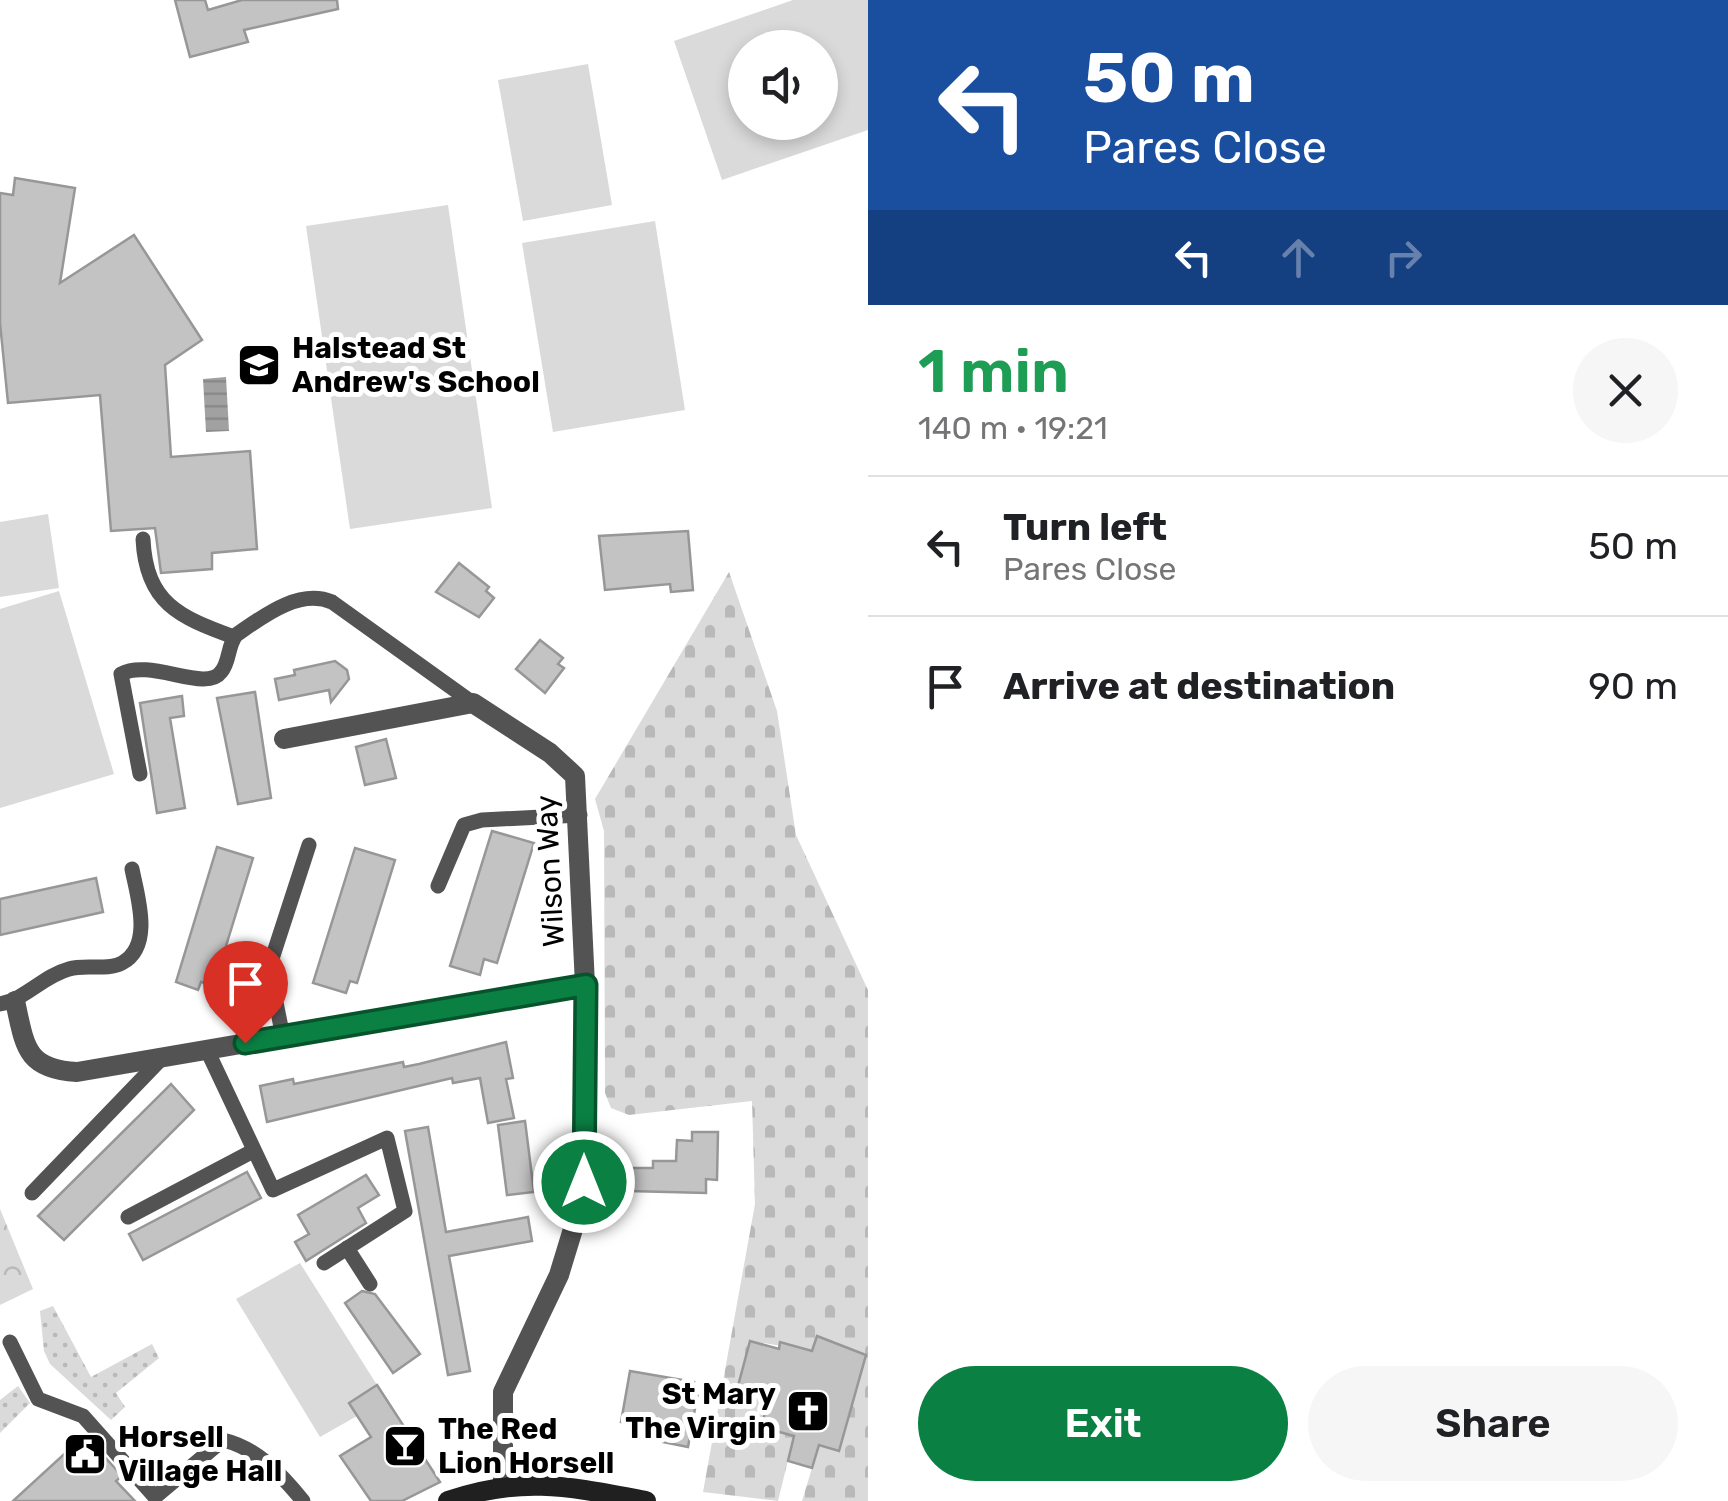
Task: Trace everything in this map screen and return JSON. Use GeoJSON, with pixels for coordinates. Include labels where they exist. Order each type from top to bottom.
{"type":"FeatureCollection","features":[{"type":"Feature","properties":{"kind":"street"},"geometry":{"type":"LineString","coordinates":[[284,739],[473,702]]}},
{"type":"Feature","properties":{"kind":"street","name":"Wilson Way"},"geometry":{"type":"LineString","coordinates":[[473,702],[550,753],[575,776],[580,815],[586,985],[584,1193],[559,1274],[503,1392],[503,1485]]}},
{"type":"Feature","properties":{"kind":"street"},"geometry":{"type":"LineString","coordinates":[[8,1002],[24,1045],[37,1062],[50,1070],[77,1072],[586,985]]}},
{"type":"Feature","properties":{"kind":"street"},"geometry":{"type":"LineString","coordinates":[[448,1501],[503,1485],[646,1501]]}},
{"type":"Feature","properties":{"kind":"lane"},"geometry":{"type":"LineString","coordinates":[[143,539],[145,571],[179,615],[234,637]]}},
{"type":"Feature","properties":{"kind":"lane"},"geometry":{"type":"LineString","coordinates":[[140,774],[121,674],[133,669],[170,671],[206,682],[213,680],[224,670],[234,637],[293,602],[321,598],[473,702]]}},
{"type":"Feature","properties":{"kind":"lane"},"geometry":{"type":"LineString","coordinates":[[438,886],[464,826],[482,820],[580,815]]}},
{"type":"Feature","properties":{"kind":"lane"},"geometry":{"type":"LineString","coordinates":[[283,1037],[269,968],[309,845]]}},
{"type":"Feature","properties":{"kind":"lane"},"geometry":{"type":"LineString","coordinates":[[8,1002],[69,969],[122,963],[132,953],[142,920],[132,869]]}},
{"type":"Feature","properties":{"kind":"lane"},"geometry":{"type":"LineString","coordinates":[[207,1050],[273,1190],[387,1138],[405,1211],[324,1264]]}},
{"type":"Feature","properties":{"kind":"lane"},"geometry":{"type":"LineString","coordinates":[[32,1193],[164,1057]]}},
{"type":"Feature","properties":{"kind":"lane"},"geometry":{"type":"LineString","coordinates":[[128,1217],[253,1151]]}},
{"type":"Feature","properties":{"kind":"lane"},"geometry":{"type":"LineString","coordinates":[[347,1248],[370,1284]]}},
{"type":"Feature","properties":{"kind":"lane"},"geometry":{"type":"LineString","coordinates":[[10,1342],[38,1399],[84,1416],[156,1497],[223,1440],[242,1444],[279,1472],[303,1501]]}},
{"type":"Feature","properties":{"kind":"green space"},"geometry":{"type":"Polygon","coordinates":[[[793,0],[868,0],[868,130],[722,180],[674,41],[793,0]]]}},
{"type":"Feature","properties":{"kind":"green space"},"geometry":{"type":"Polygon","coordinates":[[[588,64],[612,205],[523,221],[498,80],[588,64]]]}},
{"type":"Feature","properties":{"kind":"green space"},"geometry":{"type":"Polygon","coordinates":[[[448,205],[492,508],[350,529],[306,226],[448,205]]]}},
{"type":"Feature","properties":{"kind":"green space"},"geometry":{"type":"Polygon","coordinates":[[[655,221],[685,410],[553,432],[522,243],[655,221]]]}},
{"type":"Feature","properties":{"kind":"green space"},"geometry":{"type":"Polygon","coordinates":[[[48,514],[59,588],[0,597],[0,522],[48,514]]]}},
{"type":"Feature","properties":{"kind":"green space"},"geometry":{"type":"Polygon","coordinates":[[[729,572],[777,711],[796,835],[868,990],[868,1501],[802,1501],[819,1445],[840,1450],[866,1355],[817,1336],[812,1351],[751,1341],[738,1386],[770,1395],[761,1427],[794,1436],[778,1501],[703,1492],[755,1204],[752,1101],[629,1115],[611,1108],[605,1093],[604,831],[595,799],[729,572]]]}},
{"type":"Feature","properties":{"kind":"green space"},"geometry":{"type":"Polygon","coordinates":[[[59,591],[114,774],[0,808],[0,609],[59,591]]]}},
{"type":"Feature","properties":{"kind":"green space"},"geometry":{"type":"Polygon","coordinates":[[[0,1209],[33,1289],[0,1305],[0,1209]]]}},
{"type":"Feature","properties":{"kind":"green space"},"geometry":{"type":"Polygon","coordinates":[[[300,1263],[377,1385],[349,1403],[357,1416],[320,1437],[236,1299],[300,1263]]]}},
{"type":"Feature","properties":{"kind":"green space"},"geometry":{"type":"Polygon","coordinates":[[[53,1306],[91,1377],[152,1344],[159,1358],[116,1393],[125,1407],[111,1420],[50,1364],[44,1351],[40,1311],[53,1306]]]}},
{"type":"Feature","properties":{"kind":"green space"},"geometry":{"type":"Polygon","coordinates":[[[18,1386],[30,1403],[0,1433],[0,1400],[18,1386]]]}},
{"type":"Feature","properties":{"kind":"shaded area"},"geometry":{"type":"Polygon","coordinates":[[[226,377],[229,431],[206,432],[203,379],[226,377]]]}},
{"type":"Feature","properties":{"kind":"building"},"geometry":{"type":"Polygon","coordinates":[[[175,0],[205,0],[208,10],[242,0],[337,0],[338,9],[244,30],[248,42],[190,57],[175,0]]]}},
{"type":"Feature","properties":{"kind":"building"},"geometry":{"type":"Polygon","coordinates":[[[15,178],[75,188],[60,283],[134,235],[202,340],[165,365],[171,457],[250,451],[257,549],[212,553],[212,569],[161,573],[155,528],[111,531],[100,395],[8,403],[0,323],[0,193],[13,195],[15,178]]]}},
{"type":"Feature","properties":{"kind":"building"},"geometry":{"type":"Polygon","coordinates":[[[688,531],[693,590],[671,592],[670,584],[605,590],[599,536],[688,531]]]}},
{"type":"Feature","properties":{"kind":"building"},"geometry":{"type":"Polygon","coordinates":[[[459,563],[489,587],[486,591],[494,598],[479,617],[436,592],[459,563]]]}},
{"type":"Feature","properties":{"kind":"building"},"geometry":{"type":"Polygon","coordinates":[[[540,640],[563,658],[558,664],[564,668],[545,693],[516,669],[540,640]]]}},
{"type":"Feature","properties":{"kind":"building"},"geometry":{"type":"Polygon","coordinates":[[[335,661],[347,670],[349,679],[331,702],[329,690],[279,700],[275,679],[295,675],[294,670],[335,661]]]}},
{"type":"Feature","properties":{"kind":"building"},"geometry":{"type":"Polygon","coordinates":[[[255,692],[271,798],[238,804],[217,698],[255,692]]]}},
{"type":"Feature","properties":{"kind":"building"},"geometry":{"type":"Polygon","coordinates":[[[182,696],[184,716],[170,718],[185,808],[157,813],[140,703],[182,696]]]}},
{"type":"Feature","properties":{"kind":"building"},"geometry":{"type":"Polygon","coordinates":[[[386,739],[396,778],[365,785],[356,747],[386,739]]]}},
{"type":"Feature","properties":{"kind":"building"},"geometry":{"type":"Polygon","coordinates":[[[492,831],[534,843],[497,963],[484,959],[480,975],[450,966],[492,831]]]}},
{"type":"Feature","properties":{"kind":"building"},"geometry":{"type":"Polygon","coordinates":[[[217,847],[253,858],[214,985],[201,982],[198,990],[176,982],[217,847]]]}},
{"type":"Feature","properties":{"kind":"building"},"geometry":{"type":"Polygon","coordinates":[[[355,848],[395,860],[357,983],[350,981],[346,993],[313,983],[355,848]]]}},
{"type":"Feature","properties":{"kind":"building"},"geometry":{"type":"Polygon","coordinates":[[[96,878],[103,912],[0,935],[0,899],[96,878]]]}},
{"type":"Feature","properties":{"kind":"building"},"geometry":{"type":"Polygon","coordinates":[[[506,1042],[513,1078],[506,1079],[514,1118],[488,1123],[480,1078],[453,1083],[452,1078],[267,1122],[260,1086],[293,1079],[294,1084],[403,1062],[404,1067],[506,1042]]]}},
{"type":"Feature","properties":{"kind":"building"},"geometry":{"type":"Polygon","coordinates":[[[171,1084],[194,1110],[64,1240],[38,1216],[171,1084]]]}},
{"type":"Feature","properties":{"kind":"building"},"geometry":{"type":"Polygon","coordinates":[[[525,1121],[534,1192],[507,1195],[498,1125],[525,1121]]]}},
{"type":"Feature","properties":{"kind":"building"},"geometry":{"type":"Polygon","coordinates":[[[428,1127],[446,1232],[528,1217],[532,1241],[449,1256],[470,1371],[448,1375],[405,1131],[428,1127]]]}},
{"type":"Feature","properties":{"kind":"building"},"geometry":{"type":"Polygon","coordinates":[[[692,1132],[718,1132],[717,1180],[706,1179],[706,1193],[629,1191],[629,1168],[653,1168],[653,1161],[676,1161],[677,1140],[692,1141],[692,1132]]]}},
{"type":"Feature","properties":{"kind":"building"},"geometry":{"type":"Polygon","coordinates":[[[247,1172],[261,1198],[143,1260],[129,1234],[247,1172]]]}},
{"type":"Feature","properties":{"kind":"building"},"geometry":{"type":"Polygon","coordinates":[[[366,1175],[379,1195],[358,1208],[366,1223],[306,1261],[295,1242],[309,1234],[298,1215],[366,1175]]]}},
{"type":"Feature","properties":{"kind":"building"},"geometry":{"type":"Polygon","coordinates":[[[362,1291],[375,1294],[420,1354],[393,1373],[345,1303],[362,1291]]]}},
{"type":"Feature","properties":{"kind":"building","name":"St Mary The Virgin"},"geometry":{"type":"Polygon","coordinates":[[[817,1336],[866,1355],[839,1451],[819,1445],[812,1468],[788,1461],[794,1436],[761,1427],[770,1395],[738,1386],[750,1341],[779,1349],[780,1342],[812,1351],[817,1336]]]}},
{"type":"Feature","properties":{"kind":"building"},"geometry":{"type":"Polygon","coordinates":[[[630,1371],[694,1382],[692,1391],[698,1392],[688,1447],[663,1442],[665,1430],[621,1422],[630,1371]]]}},
{"type":"Feature","properties":{"kind":"building","name":"The Red Lion Horsell"},"geometry":{"type":"Polygon","coordinates":[[[377,1385],[440,1482],[402,1501],[371,1501],[340,1456],[371,1437],[349,1403],[377,1385]]]}},
{"type":"Feature","properties":{"kind":"building","name":"Horsell Village Hall"},"geometry":{"type":"Polygon","coordinates":[[[85,1435],[122,1476],[116,1481],[135,1501],[13,1501],[85,1435]]]}},
{"type":"Feature","properties":{"kind":"place","name":"Halstead St Andrew's School"},"geometry":{"type":"Point","coordinates":[259,365]}},
{"type":"Feature","properties":{"kind":"place","name":"St Mary The Virgin"},"geometry":{"type":"Point","coordinates":[808,1411]}},
{"type":"Feature","properties":{"kind":"place","name":"The Red Lion Horsell"},"geometry":{"type":"Point","coordinates":[405,1446]}},
{"type":"Feature","properties":{"kind":"place","name":"Horsell Village Hall"},"geometry":{"type":"Point","coordinates":[85,1454]}},
{"type":"Feature","properties":{"kind":"route"},"geometry":{"type":"LineString","coordinates":[[245,1043],[586,985],[584,1182]]}}]}
